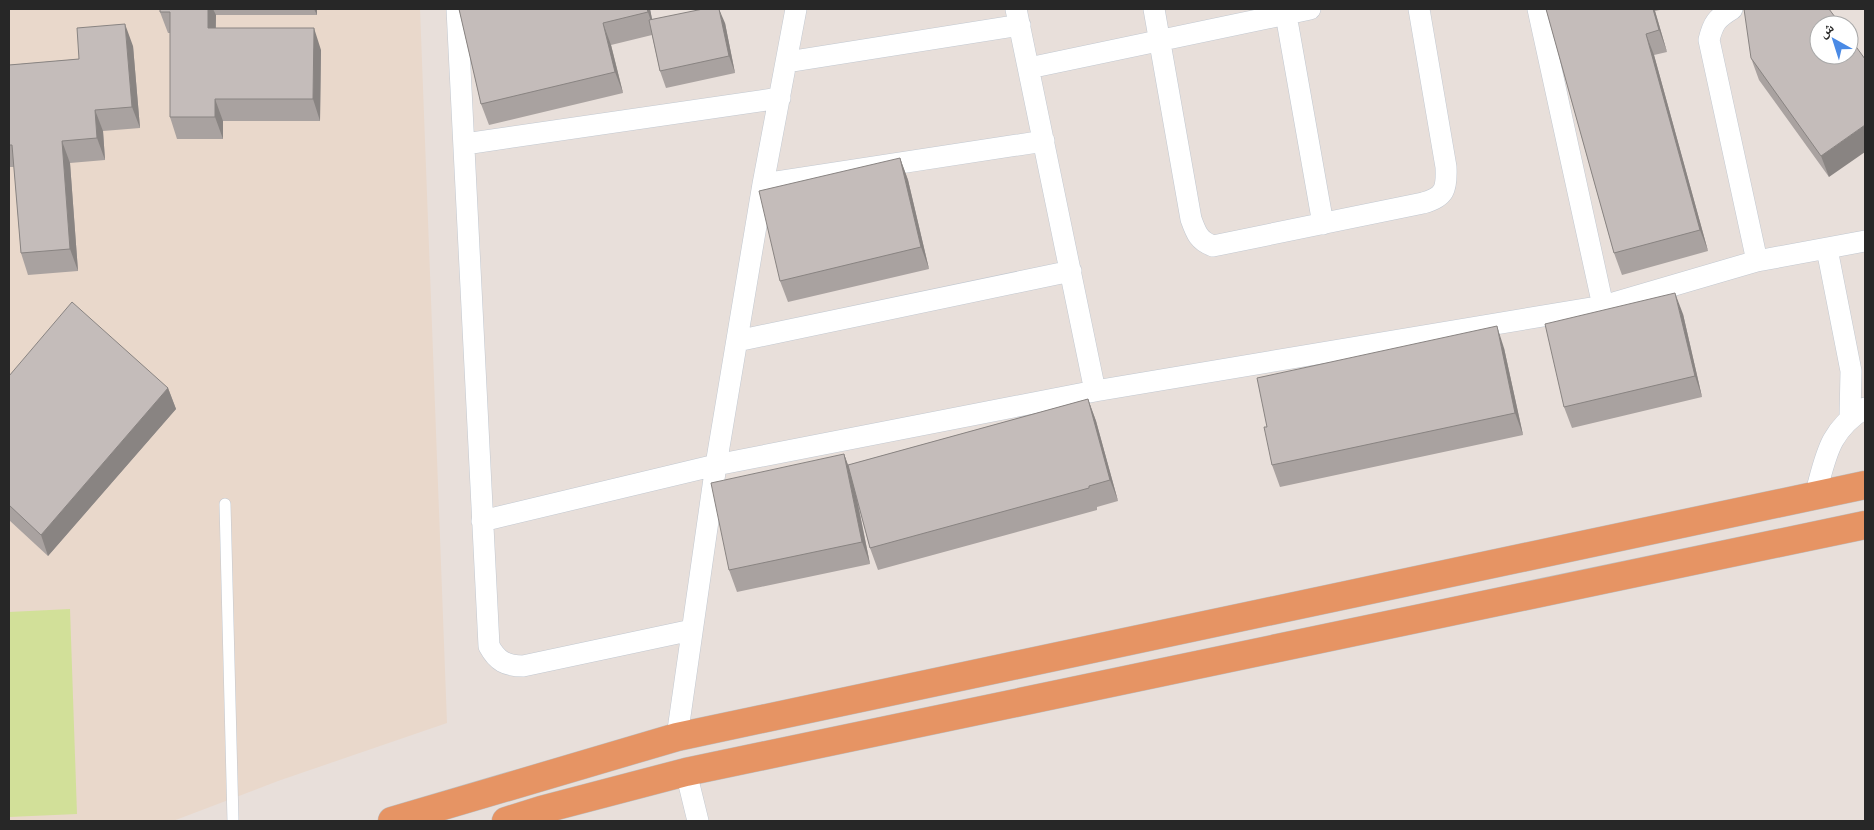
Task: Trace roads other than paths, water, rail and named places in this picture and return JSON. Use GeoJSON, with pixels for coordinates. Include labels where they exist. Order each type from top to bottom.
{"type":"FeatureCollection","features":[{"type":"Feature","properties":{"kind":"highway"},"geometry":{"type":"LineString","coordinates":[[392,821],[677,737],[1865,485]]}},
{"type":"Feature","properties":{"kind":"highway"},"geometry":{"type":"LineString","coordinates":[[506,821],[686,772],[1865,525]]}},
{"type":"Feature","properties":{"kind":"street"},"geometry":{"type":"LineString","coordinates":[[457,9],[489,646],[494,655],[503,662],[512,666],[523,666],[692,630]]}},
{"type":"Feature","properties":{"kind":"street"},"geometry":{"type":"LineString","coordinates":[[677,737],[716,465],[763,184],[796,9]]}},
{"type":"Feature","properties":{"kind":"street"},"geometry":{"type":"LineString","coordinates":[[1154,9],[1191,219],[1196,233],[1203,242],[1213,246],[1436,200],[1443,192],[1447,182],[1446,167],[1419,9]]}},
{"type":"Feature","properties":{"kind":"street"},"geometry":{"type":"LineString","coordinates":[[1029,68],[1160,41],[1286,11],[1310,9]]}},
{"type":"Feature","properties":{"kind":"street"},"geometry":{"type":"LineString","coordinates":[[1538,9],[1603,306]]}},
{"type":"Feature","properties":{"kind":"street"},"geometry":{"type":"LineString","coordinates":[[1732,9],[1720,16],[1712,27],[1709,40],[1756,262]]}},
{"type":"Feature","properties":{"kind":"street"},"geometry":{"type":"LineString","coordinates":[[1286,11],[1323,224]]}},
{"type":"Feature","properties":{"kind":"street"},"geometry":{"type":"LineString","coordinates":[[787,62],[1018,17],[1095,391]]}},
{"type":"Feature","properties":{"kind":"street"},"geometry":{"type":"LineString","coordinates":[[465,144],[780,98]]}},
{"type":"Feature","properties":{"kind":"street"},"geometry":{"type":"LineString","coordinates":[[763,184],[1044,141]]}},
{"type":"Feature","properties":{"kind":"street"},"geometry":{"type":"LineString","coordinates":[[482,521],[716,465],[1095,391],[1603,306],[1756,262],[1865,242]]}},
{"type":"Feature","properties":{"kind":"street"},"geometry":{"type":"LineString","coordinates":[[1815,496],[1827,452],[1838,430],[1858,413],[1827,249]]}},
{"type":"Feature","properties":{"kind":"street"},"geometry":{"type":"LineString","coordinates":[[737,341],[1071,271]]}},
{"type":"Feature","properties":{"kind":"street"},"geometry":{"type":"LineString","coordinates":[[686,772],[698,821]]}},
{"type":"Feature","properties":{"kind":"lane"},"geometry":{"type":"LineString","coordinates":[[225,504],[233,821]]}}]}
